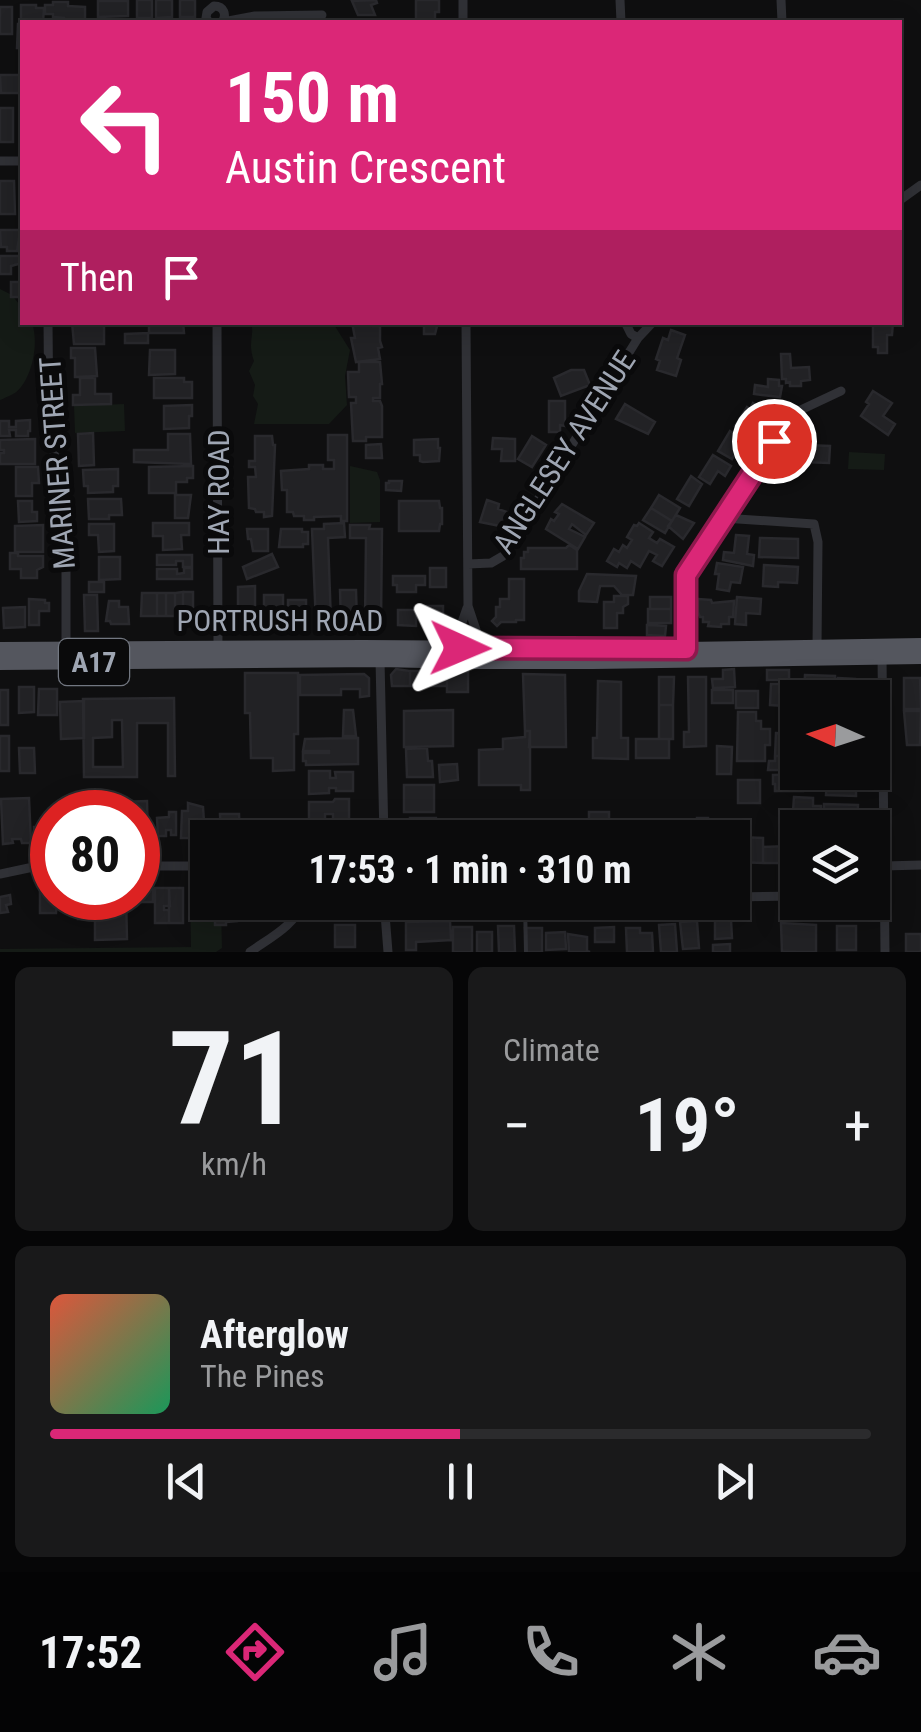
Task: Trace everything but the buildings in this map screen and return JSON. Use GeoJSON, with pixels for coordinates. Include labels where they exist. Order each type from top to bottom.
{"type":"FeatureCollection","features":[{"type":"Feature","properties":{"kind":"highway","name":"PORTRUSH ROAD"},"geometry":{"type":"LineString","coordinates":[[380,653],[468,662],[576,648],[686,654],[882,651],[921,645]]}},
{"type":"Feature","properties":{"kind":"highway","name":"PORTRUSH ROAD"},"geometry":{"type":"LineString","coordinates":[[0,664],[66,656],[380,653],[460,648],[510,666],[632,666],[686,654],[817,647],[921,657]]}},
{"type":"Feature","properties":{"kind":"highway","name":"PORTRUSH ROAD"},"geometry":{"type":"LineString","coordinates":[[0,649],[66,656]]}},
{"type":"Feature","properties":{"kind":"street"},"geometry":{"type":"LineString","coordinates":[[217,5],[255,16]]}},
{"type":"Feature","properties":{"kind":"street"},"geometry":{"type":"LineString","coordinates":[[233,20],[322,15]]}},
{"type":"Feature","properties":{"kind":"street","name":"MARINER STREET"},"geometry":{"type":"LineString","coordinates":[[48,325],[49,430],[66,506],[66,656]]}},
{"type":"Feature","properties":{"kind":"street","name":"HAY ROAD"},"geometry":{"type":"LineString","coordinates":[[217,325],[218,654]]}},
{"type":"Feature","properties":{"kind":"street"},"geometry":{"type":"LineString","coordinates":[[466,325],[468,606],[490,660]]}},
{"type":"Feature","properties":{"kind":"street"},"geometry":{"type":"LineString","coordinates":[[626,325],[638,338]]}},
{"type":"Feature","properties":{"kind":"street","name":"ANGLESEY AVENUE"},"geometry":{"type":"LineString","coordinates":[[468,564],[491,563],[503,556],[638,338],[650,325]]}},
{"type":"Feature","properties":{"kind":"street"},"geometry":{"type":"LineString","coordinates":[[686,654],[686,575],[790,415],[841,392]]}},
{"type":"Feature","properties":{"kind":"street"},"geometry":{"type":"LineString","coordinates":[[723,518],[814,524],[818,542],[817,647]]}},
{"type":"Feature","properties":{"kind":"street"},"geometry":{"type":"LineString","coordinates":[[468,606],[459,630],[460,648],[468,662]]}},
{"type":"Feature","properties":{"kind":"street"},"geometry":{"type":"LineString","coordinates":[[882,651],[883,810]]}},
{"type":"Feature","properties":{"kind":"street"},"geometry":{"type":"LineString","coordinates":[[380,653],[384,820]]}},
{"type":"Feature","properties":{"kind":"street"},"geometry":{"type":"LineString","coordinates":[[890,866],[921,865]]}},
{"type":"Feature","properties":{"kind":"street"},"geometry":{"type":"LineString","coordinates":[[160,866],[190,866]]}},
{"type":"Feature","properties":{"kind":"street"},"geometry":{"type":"LineString","coordinates":[[0,874],[30,868]]}},
{"type":"Feature","properties":{"kind":"street"},"geometry":{"type":"LineString","coordinates":[[750,897],[780,896]]}},
{"type":"Feature","properties":{"kind":"street"},"geometry":{"type":"LineString","coordinates":[[250,952],[294,920]]}},
{"type":"Feature","properties":{"kind":"street"},"geometry":{"type":"LineString","coordinates":[[385,920],[388,952]]}},
{"type":"Feature","properties":{"kind":"street"},"geometry":{"type":"LineString","coordinates":[[884,920],[885,952]]}},
{"type":"Feature","properties":{"kind":"lane"},"geometry":{"type":"LineString","coordinates":[[576,648],[623,654],[632,666]]}},
{"type":"Feature","properties":{"kind":"lane"},"geometry":{"type":"LineString","coordinates":[[525,920],[526,952]]}},
{"type":"Feature","properties":{"kind":"shaded area"},"geometry":{"type":"Polygon","coordinates":[[[0,289],[20,305],[20,325],[32,325],[35,340],[26,379],[15,393],[0,400],[0,289]]]}},
{"type":"Feature","properties":{"kind":"shaded area"},"geometry":{"type":"Polygon","coordinates":[[[251,325],[334,325],[350,350],[345,376],[347,405],[329,424],[254,424],[258,404],[249,371],[254,361],[251,325]]]}},
{"type":"Feature","properties":{"kind":"shaded area"},"geometry":{"type":"Polygon","coordinates":[[[124,404],[125,431],[75,433],[74,406],[124,404]]]}},
{"type":"Feature","properties":{"kind":"shaded area"},"geometry":{"type":"Polygon","coordinates":[[[849,452],[885,454],[884,470],[848,469],[849,452]]]}},
{"type":"Feature","properties":{"kind":"shaded area"},"geometry":{"type":"Polygon","coordinates":[[[350,466],[377,472],[380,522],[350,523],[350,466]]]}},
{"type":"Feature","properties":{"kind":"shaded area"},"geometry":{"type":"Polygon","coordinates":[[[191,920],[221,920],[222,948],[216,952],[0,952],[0,949],[191,947],[191,920]]]}},
{"type":"Feature","properties":{"kind":"route"},"geometry":{"type":"LineString","coordinates":[[460,648],[686,649],[686,575],[774,441]]}}]}
